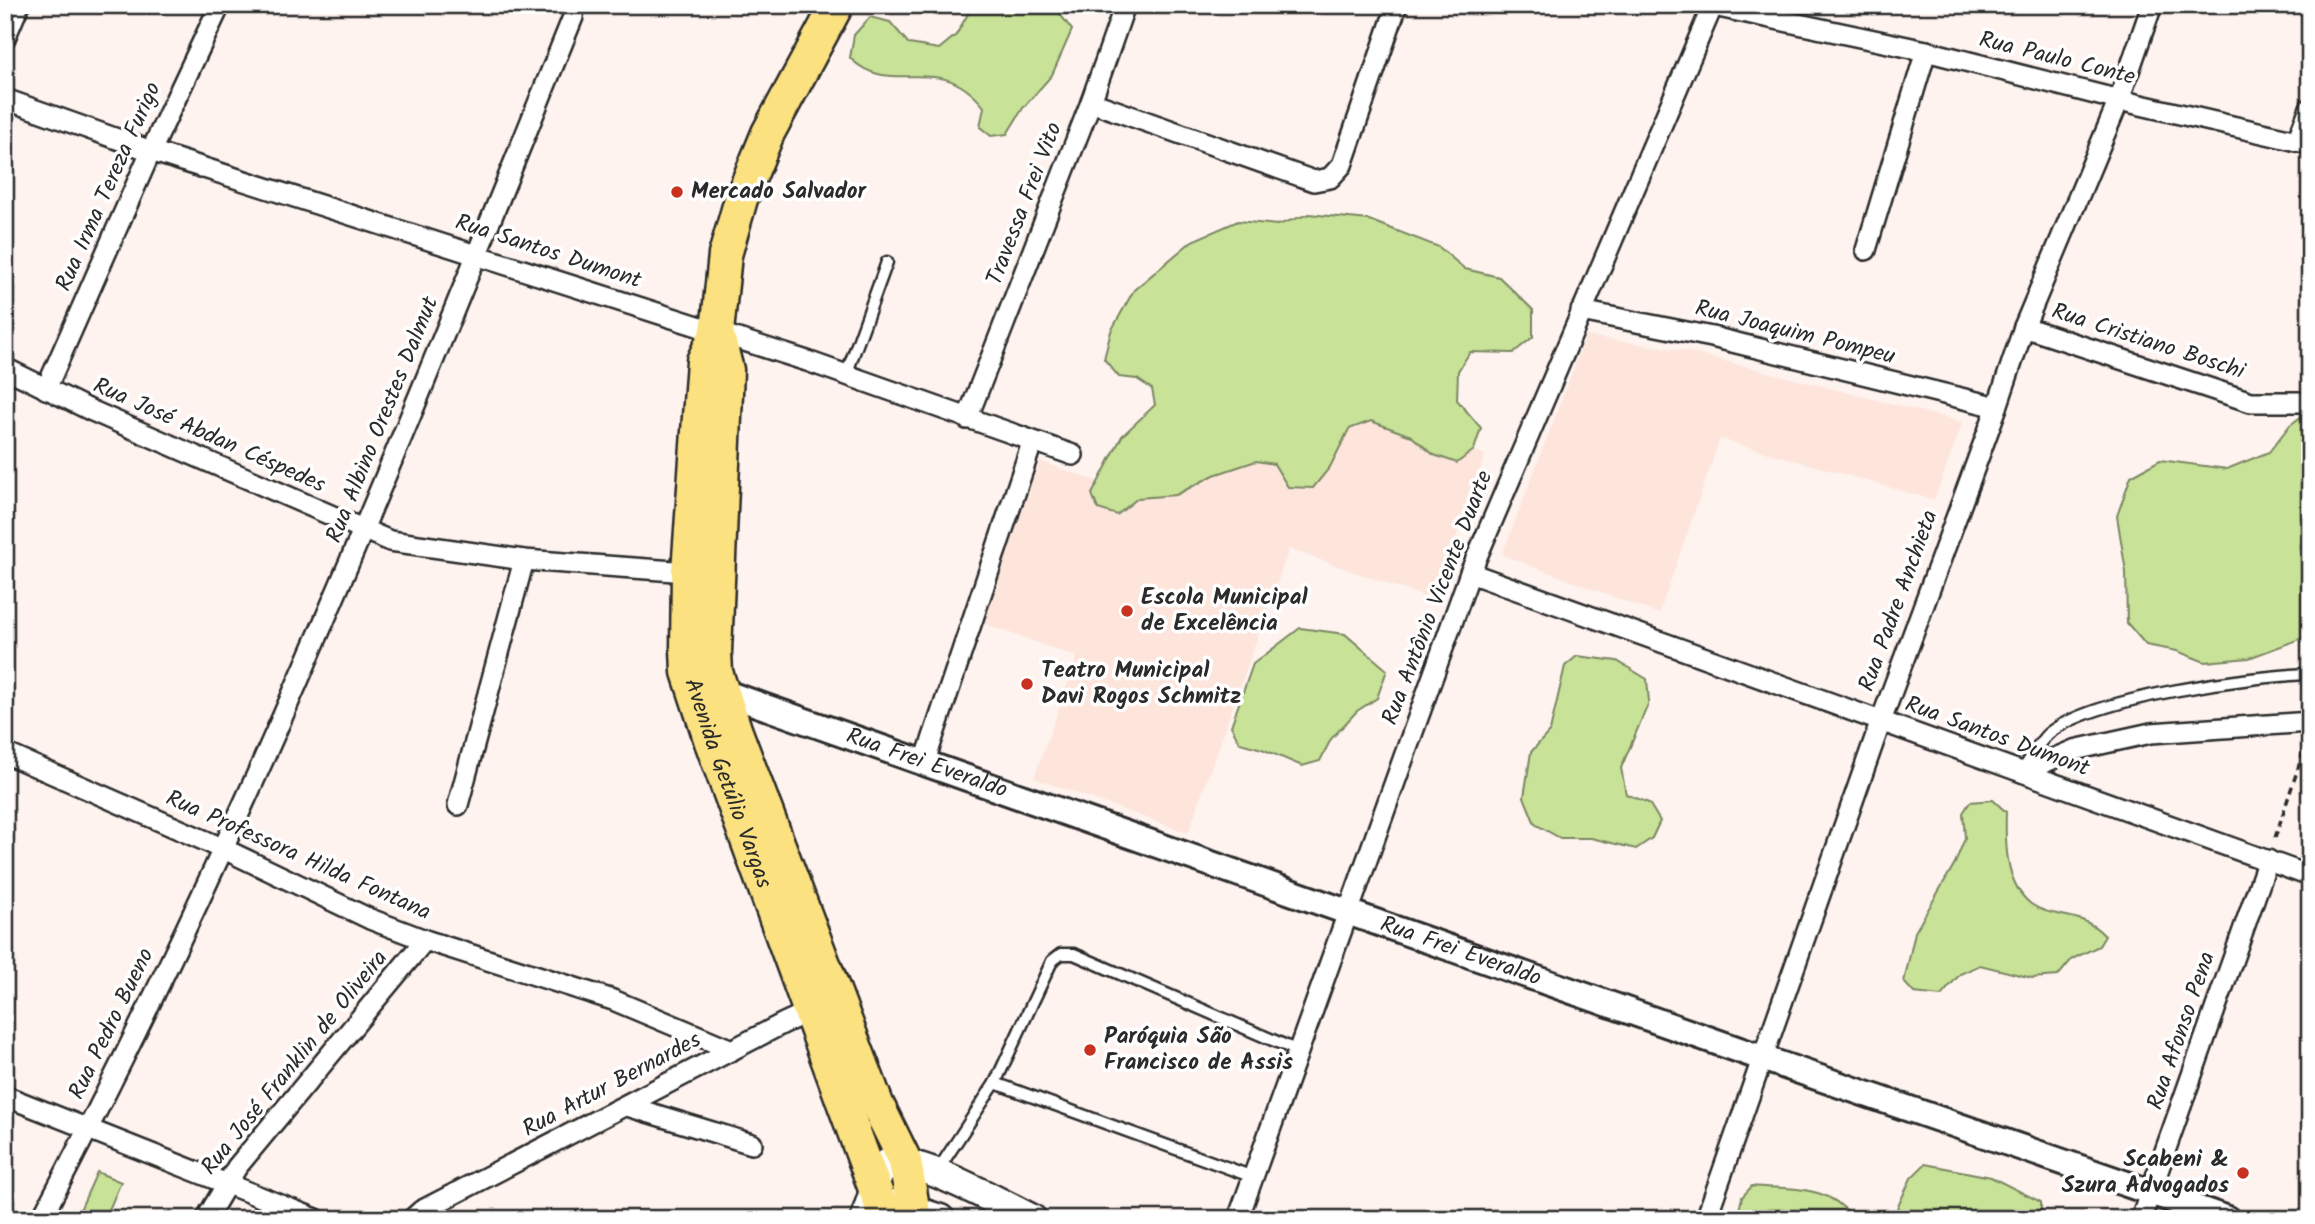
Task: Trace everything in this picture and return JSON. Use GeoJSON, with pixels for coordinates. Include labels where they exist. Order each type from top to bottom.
{"type":"FeatureCollection","features":[{"type":"Feature","properties":{"kind":"main road","name":"Avenida Getúlio Vargas"},"geometry":{"type":"LineString","coordinates":[[709,693],[716,672],[727,370],[718,332],[725,255],[741,199],[768,133],[837,5]]}},
{"type":"Feature","properties":{"kind":"main road","name":"Avenida Getúlio Vargas"},"geometry":{"type":"LineString","coordinates":[[718,332],[703,361],[688,572],[688,672],[709,693],[824,1005],[892,1210]]}},
{"type":"Feature","properties":{"kind":"main road","name":"Avenida Getúlio Vargas"},"geometry":{"type":"LineString","coordinates":[[824,1005],[905,1161],[892,1210]]}},
{"type":"Feature","properties":{"kind":"main road"},"geometry":{"type":"LineString","coordinates":[[892,1210],[888,1163],[905,1161],[1032,1219]]}},
{"type":"Feature","properties":{"kind":"main road"},"geometry":{"type":"LineString","coordinates":[[953,1219],[951,1210],[957,1196],[971,1189]]}},
{"type":"Feature","properties":{"kind":"street"},"geometry":{"type":"LineString","coordinates":[[5,38],[19,5]]}},
{"type":"Feature","properties":{"kind":"street","name":"Rua Irma Tereza Furigo"},"geometry":{"type":"LineString","coordinates":[[46,389],[151,151],[220,5]]}},
{"type":"Feature","properties":{"kind":"street","name":"Rua Albino Orestes Dalmut"},"geometry":{"type":"LineString","coordinates":[[224,849],[365,532],[573,17],[574,5]]}},
{"type":"Feature","properties":{"kind":"street","name":"Travessa Frei Vito"},"geometry":{"type":"LineString","coordinates":[[967,419],[1091,102],[1125,5]]}},
{"type":"Feature","properties":{"kind":"street"},"geometry":{"type":"LineString","coordinates":[[1091,102],[1314,181],[1330,178],[1342,165],[1397,5]]}},
{"type":"Feature","properties":{"kind":"street","name":"Rua Paulo Conte"},"geometry":{"type":"LineString","coordinates":[[1712,5],[1926,51],[2119,100],[2304,142]]}},
{"type":"Feature","properties":{"kind":"street","name":"Rua Antônio Vicente Duarte"},"geometry":{"type":"LineString","coordinates":[[1238,1219],[1470,573],[1712,5]]}},
{"type":"Feature","properties":{"kind":"street","name":"Rua Padre Anchieta"},"geometry":{"type":"LineString","coordinates":[[1706,1219],[1881,721],[2024,327],[2119,100],[2152,5]]}},
{"type":"Feature","properties":{"kind":"street"},"geometry":{"type":"LineString","coordinates":[[1866,250],[1926,51]]}},
{"type":"Feature","properties":{"kind":"street","name":"Rua Santos Dumont"},"geometry":{"type":"LineString","coordinates":[[5,99],[151,151],[718,332],[1073,455]]}},
{"type":"Feature","properties":{"kind":"street"},"geometry":{"type":"LineString","coordinates":[[2304,142],[2310,108]]}},
{"type":"Feature","properties":{"kind":"street","name":"Rua Joaquim Pompeu"},"geometry":{"type":"LineString","coordinates":[[1581,311],[1712,337],[1997,407]]}},
{"type":"Feature","properties":{"kind":"street","name":"Rua Cristiano Boschi"},"geometry":{"type":"LineString","coordinates":[[2024,327],[2251,402],[2300,402]]}},
{"type":"Feature","properties":{"kind":"street","name":"Rua José Abdan Céspedes"},"geometry":{"type":"LineString","coordinates":[[5,368],[46,389],[365,532],[424,548],[524,560],[688,572]]}},
{"type":"Feature","properties":{"kind":"street"},"geometry":{"type":"LineString","coordinates":[[924,764],[1032,443]]}},
{"type":"Feature","properties":{"kind":"street"},"geometry":{"type":"LineString","coordinates":[[458,805],[524,560]]}},
{"type":"Feature","properties":{"kind":"street","name":"Rua Santos Dumont"},"geometry":{"type":"LineString","coordinates":[[1470,573],[2310,876]]}},
{"type":"Feature","properties":{"kind":"street","name":"Rua Frei Everaldo"},"geometry":{"type":"LineString","coordinates":[[709,693],[924,764],[2228,1219]]}},
{"type":"Feature","properties":{"kind":"street"},"geometry":{"type":"LineString","coordinates":[[2022,772],[2074,750],[2151,733],[2310,722]]}},
{"type":"Feature","properties":{"kind":"street","name":"Rua Professora Hilda Fontana"},"geometry":{"type":"LineString","coordinates":[[7,758],[224,849],[370,919],[425,940],[613,1000],[732,1050]]}},
{"type":"Feature","properties":{"kind":"street","name":"Rua Pedro Bueno"},"geometry":{"type":"LineString","coordinates":[[41,1219],[88,1129],[224,849]]}},
{"type":"Feature","properties":{"kind":"street","name":"Rua Afonso Pena"},"geometry":{"type":"LineString","coordinates":[[2141,1219],[2268,860]]}},
{"type":"Feature","properties":{"kind":"street","name":"Rua José Franklin de Oliveira"},"geometry":{"type":"LineString","coordinates":[[206,1219],[225,1183],[425,940]]}},
{"type":"Feature","properties":{"kind":"street","name":"Rua Artur Bernardes"},"geometry":{"type":"LineString","coordinates":[[412,1219],[421,1211],[824,1005]]}},
{"type":"Feature","properties":{"kind":"street"},"geometry":{"type":"LineString","coordinates":[[5,1096],[316,1219]]}},
{"type":"Feature","properties":{"kind":"street"},"geometry":{"type":"LineString","coordinates":[[627,1106],[752,1144]]}},
{"type":"Feature","properties":{"kind":"lane"},"geometry":{"type":"LineString","coordinates":[[846,375],[887,262]]}},
{"type":"Feature","properties":{"kind":"lane"},"geometry":{"type":"LineString","coordinates":[[2022,772],[2047,734],[2070,721],[2141,699],[2263,676],[2310,674]]}},
{"type":"Feature","properties":{"kind":"lane"},"geometry":{"type":"LineString","coordinates":[[936,1174],[995,1083],[1052,961],[1061,954],[1074,954],[1298,1051]]}},
{"type":"Feature","properties":{"kind":"lane"},"geometry":{"type":"LineString","coordinates":[[995,1083],[1253,1177]]}},
{"type":"Feature","properties":{"kind":"path"},"geometry":{"type":"LineString","coordinates":[[2275,838],[2309,733]]}},
{"type":"Feature","properties":{"kind":"shaded area"},"geometry":{"type":"Polygon","coordinates":[[[1586,336],[1681,350],[1963,422],[1934,500],[1720,439],[1659,614],[1502,555],[1586,336]]]}},
{"type":"Feature","properties":{"kind":"shaded area","name":"Escola Municipal de Excelência"},"geometry":{"type":"Polygon","coordinates":[[[1345,405],[1485,455],[1434,600],[1289,549],[1188,833],[1034,778],[1077,657],[982,623],[1040,461],[1105,484],[1345,405]]]}},
{"type":"Feature","properties":{"kind":"green space"},"geometry":{"type":"Polygon","coordinates":[[[973,5],[1053,5],[1072,30],[1052,75],[1023,108],[1007,134],[991,136],[980,127],[984,107],[967,90],[949,80],[882,75],[866,70],[850,58],[854,35],[870,17],[890,22],[909,44],[939,49],[956,35],[973,5]]]}},
{"type":"Feature","properties":{"kind":"green space"},"geometry":{"type":"Polygon","coordinates":[[[1309,214],[1369,220],[1439,247],[1465,269],[1499,277],[1533,310],[1533,337],[1513,353],[1470,352],[1458,371],[1457,400],[1481,428],[1474,450],[1457,463],[1434,455],[1411,436],[1371,421],[1349,429],[1330,467],[1313,488],[1288,487],[1274,464],[1256,461],[1214,475],[1176,495],[1138,498],[1117,515],[1098,509],[1092,494],[1122,436],[1155,405],[1152,389],[1137,379],[1119,377],[1104,359],[1111,331],[1134,290],[1192,241],[1238,221],[1278,225],[1309,214]]]}},
{"type":"Feature","properties":{"kind":"green space"},"geometry":{"type":"Polygon","coordinates":[[[2310,410],[2308,636],[2249,658],[2205,662],[2177,651],[2146,645],[2127,623],[2126,572],[2117,516],[2131,476],[2160,460],[2227,469],[2269,452],[2290,425],[2310,410]]]}},
{"type":"Feature","properties":{"kind":"green space"},"geometry":{"type":"Polygon","coordinates":[[[1300,628],[1345,634],[1387,670],[1377,698],[1357,711],[1331,739],[1320,761],[1302,766],[1240,743],[1231,726],[1253,664],[1300,628]]]}},
{"type":"Feature","properties":{"kind":"green space"},"geometry":{"type":"Polygon","coordinates":[[[1577,656],[1617,661],[1647,679],[1649,702],[1621,768],[1626,794],[1649,803],[1660,821],[1652,838],[1636,849],[1591,838],[1560,838],[1535,824],[1524,797],[1531,752],[1550,731],[1565,666],[1577,656]]]}},
{"type":"Feature","properties":{"kind":"green space"},"geometry":{"type":"Polygon","coordinates":[[[1993,800],[2006,812],[2008,862],[2022,896],[2039,909],[2086,922],[2105,936],[2099,946],[2072,959],[2058,976],[2032,978],[1980,965],[1960,974],[1941,996],[1914,993],[1904,982],[1915,932],[1955,863],[1965,838],[1963,813],[1970,802],[1993,800]]]}},
{"type":"Feature","properties":{"kind":"green space"},"geometry":{"type":"Polygon","coordinates":[[[1925,1164],[1991,1177],[2041,1202],[2041,1219],[1888,1219],[1894,1215],[1911,1178],[1925,1164]]]}},
{"type":"Feature","properties":{"kind":"green space"},"geometry":{"type":"Polygon","coordinates":[[[97,1172],[121,1182],[105,1219],[76,1219],[97,1172]]]}},
{"type":"Feature","properties":{"kind":"green space"},"geometry":{"type":"Polygon","coordinates":[[[1752,1186],[1822,1194],[1863,1219],[1737,1219],[1742,1197],[1752,1186]]]}},
{"type":"Feature","properties":{"kind":"place","name":"Mercado Salvador"},"geometry":{"type":"Point","coordinates":[677,192]}},
{"type":"Feature","properties":{"kind":"place","name":"Escola Municipal de Excelência"},"geometry":{"type":"Point","coordinates":[1127,611]}},
{"type":"Feature","properties":{"kind":"place","name":"Teatro Municipal Davi Rogos Schmitz"},"geometry":{"type":"Point","coordinates":[1027,684]}},
{"type":"Feature","properties":{"kind":"place","name":"Paróquia São Francisco de Assis"},"geometry":{"type":"Point","coordinates":[1090,1050]}},
{"type":"Feature","properties":{"kind":"place","name":"Scabeni & Szura Advogados"},"geometry":{"type":"Point","coordinates":[2243,1173]}}]}
